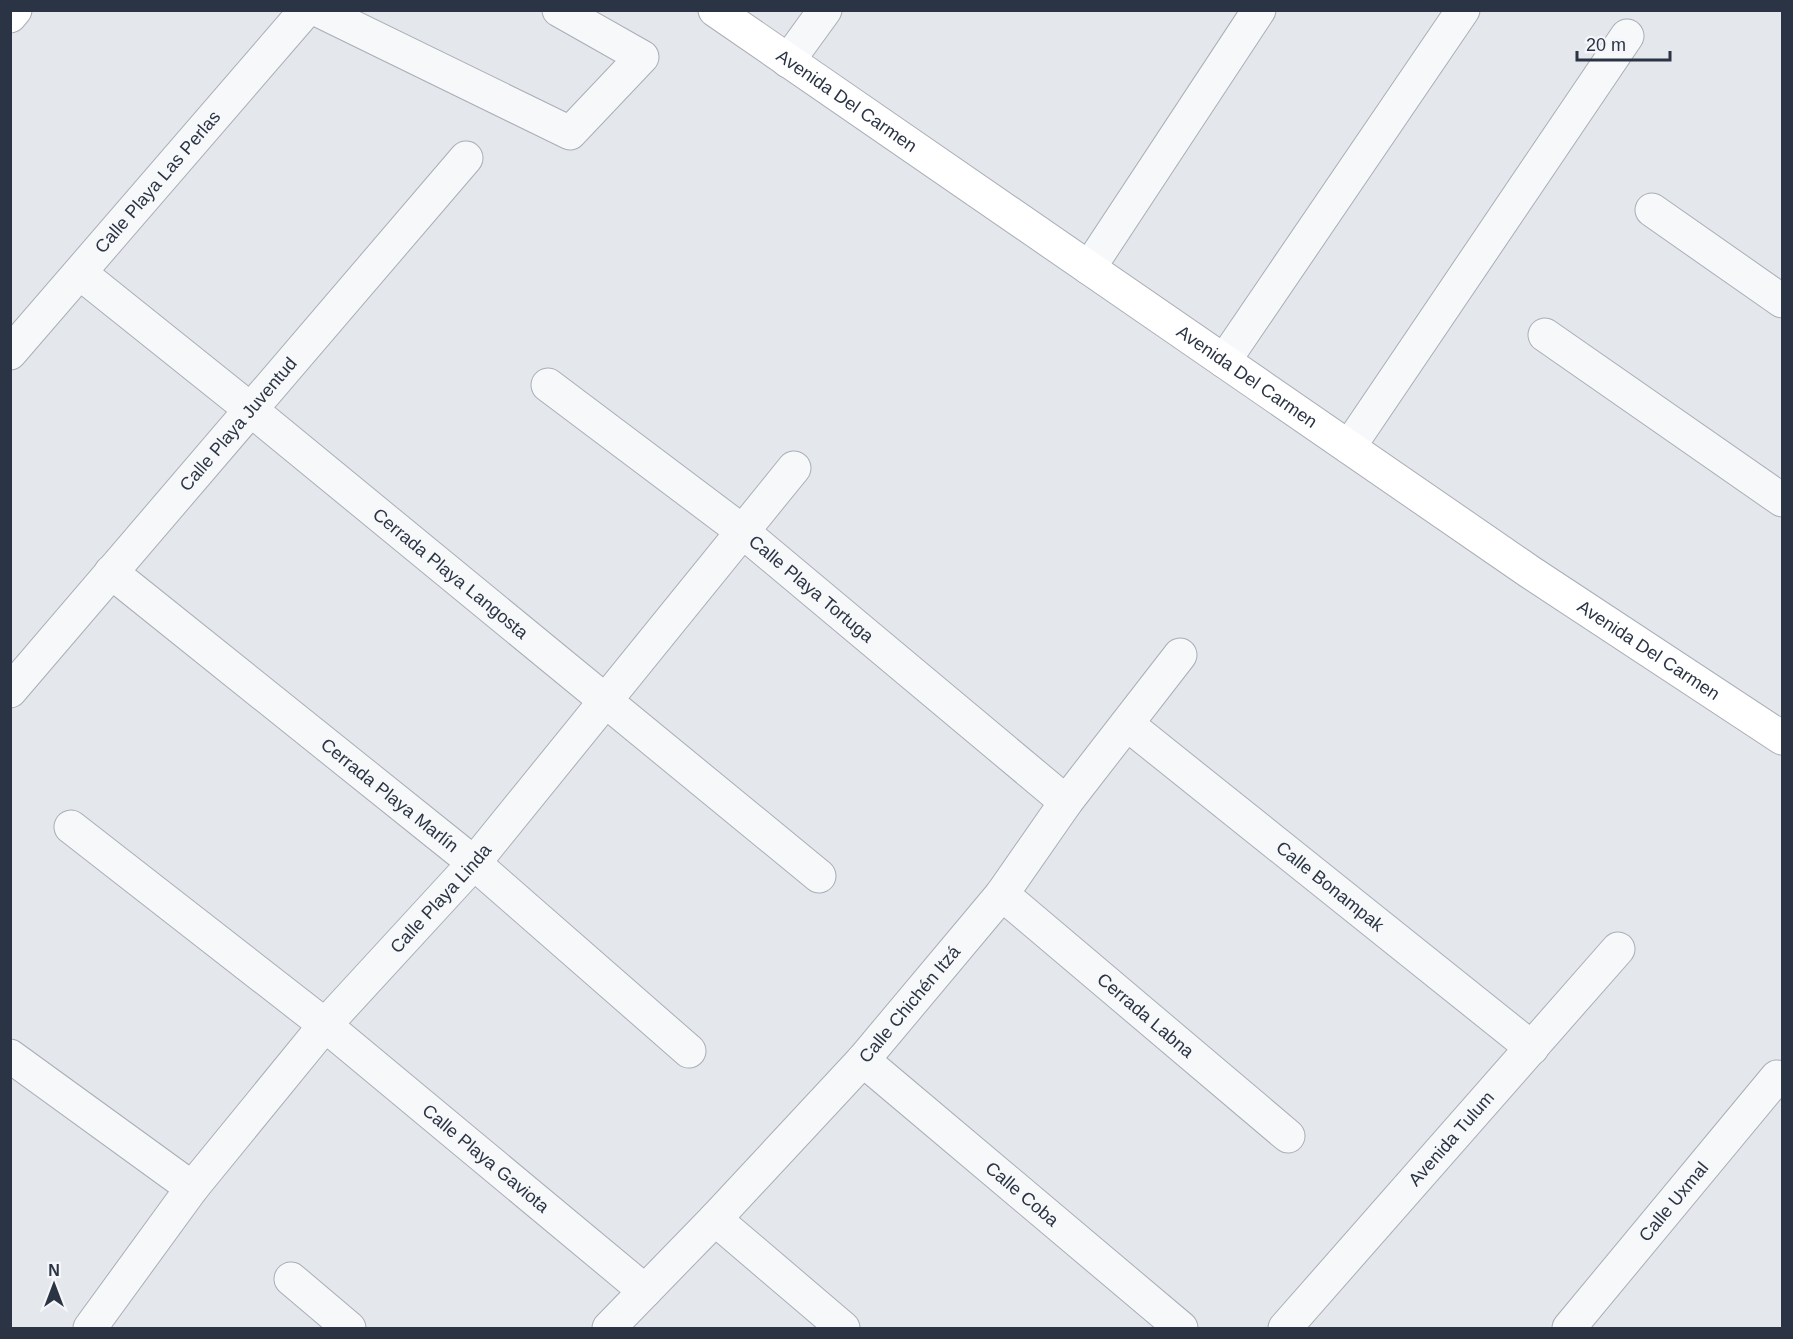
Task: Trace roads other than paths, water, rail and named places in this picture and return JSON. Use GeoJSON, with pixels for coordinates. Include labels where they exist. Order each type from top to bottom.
{"type":"FeatureCollection","features":[{"type":"Feature","properties":{"kind":"main road"},"geometry":{"type":"LineString","coordinates":[[10,16],[15,10]]}},
{"type":"Feature","properties":{"kind":"main road","name":"Avenida Del Carmen"},"geometry":{"type":"LineString","coordinates":[[715,10],[1530,572],[1782,738]]}},
{"type":"Feature","properties":{"kind":"street","name":"Calle Playa Las Perlas"},"geometry":{"type":"LineString","coordinates":[[10,353],[306,10]]}},
{"type":"Feature","properties":{"kind":"street"},"geometry":{"type":"LineString","coordinates":[[318,10],[570,133],[642,57],[559,10]]}},
{"type":"Feature","properties":{"kind":"street"},"geometry":{"type":"LineString","coordinates":[[788,61],[825,10]]}},
{"type":"Feature","properties":{"kind":"street"},"geometry":{"type":"LineString","coordinates":[[1089,268],[1260,10]]}},
{"type":"Feature","properties":{"kind":"street"},"geometry":{"type":"LineString","coordinates":[[1224,361],[1463,10]]}},
{"type":"Feature","properties":{"kind":"street"},"geometry":{"type":"LineString","coordinates":[[1349,447],[1627,36]]}},
{"type":"Feature","properties":{"kind":"street","name":"Calle Playa Juventud"},"geometry":{"type":"LineString","coordinates":[[10,691],[466,158]]}},
{"type":"Feature","properties":{"kind":"street"},"geometry":{"type":"LineString","coordinates":[[1652,210],[1782,301]]}},
{"type":"Feature","properties":{"kind":"street","name":"Cerrada Playa Langosta"},"geometry":{"type":"LineString","coordinates":[[81,273],[819,876]]}},
{"type":"Feature","properties":{"kind":"street"},"geometry":{"type":"LineString","coordinates":[[1545,335],[1782,501]]}},
{"type":"Feature","properties":{"kind":"street","name":"Calle Playa Tortuga"},"geometry":{"type":"LineString","coordinates":[[548,385],[742,531],[1066,802]]}},
{"type":"Feature","properties":{"kind":"street","name":"Calle Playa Linda"},"geometry":{"type":"LineString","coordinates":[[90,1329],[192,1188],[325,1025],[474,863],[794,468]]}},
{"type":"Feature","properties":{"kind":"street","name":"Cerrada Playa Marlín"},"geometry":{"type":"LineString","coordinates":[[111,572],[474,863],[689,1051]]}},
{"type":"Feature","properties":{"kind":"street","name":"Calle Chichén Itzá"},"geometry":{"type":"LineString","coordinates":[[609,1329],[863,1060],[1002,894],[1066,802],[1180,655]]}},
{"type":"Feature","properties":{"kind":"street","name":"Calle Bonampak"},"geometry":{"type":"LineString","coordinates":[[1127,724],[1532,1048]]}},
{"type":"Feature","properties":{"kind":"street","name":"Calle Playa Gaviota"},"geometry":{"type":"LineString","coordinates":[[71,827],[325,1025],[645,1291]]}},
{"type":"Feature","properties":{"kind":"street","name":"Cerrada Labna"},"geometry":{"type":"LineString","coordinates":[[1002,894],[1288,1136]]}},
{"type":"Feature","properties":{"kind":"street","name":"Avenida Tulum"},"geometry":{"type":"LineString","coordinates":[[1285,1329],[1618,949]]}},
{"type":"Feature","properties":{"kind":"street"},"geometry":{"type":"LineString","coordinates":[[10,1056],[192,1188]]}},
{"type":"Feature","properties":{"kind":"street","name":"Calle Coba"},"geometry":{"type":"LineString","coordinates":[[863,1060],[1181,1329]]}},
{"type":"Feature","properties":{"kind":"street","name":"Calle Uxmal"},"geometry":{"type":"LineString","coordinates":[[1569,1329],[1778,1077]]}},
{"type":"Feature","properties":{"kind":"street"},"geometry":{"type":"LineString","coordinates":[[715,1219],[843,1329]]}},
{"type":"Feature","properties":{"kind":"street"},"geometry":{"type":"LineString","coordinates":[[291,1279],[349,1329]]}}]}
